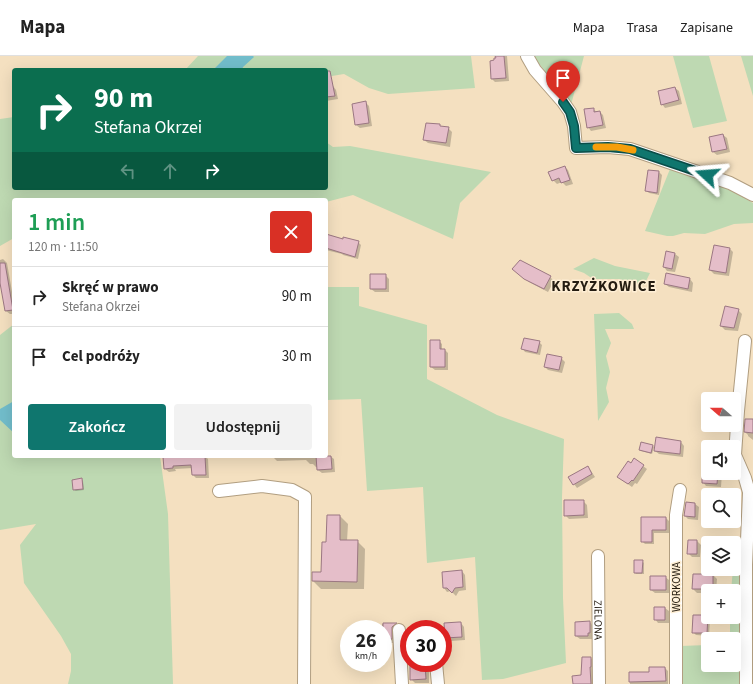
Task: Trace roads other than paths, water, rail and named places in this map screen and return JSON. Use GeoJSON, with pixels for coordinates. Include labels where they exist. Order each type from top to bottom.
{"type":"FeatureCollection","features":[{"type":"Feature","properties":{"kind":"street"},"geometry":{"type":"LineString","coordinates":[[527,56],[535,70],[570,112],[574,126],[576,148],[608,147],[630,149],[730,183],[753,195]]}},
{"type":"Feature","properties":{"kind":"street"},"geometry":{"type":"LineString","coordinates":[[744,341],[735,455],[745,478],[749,492],[746,565],[746,684]]}},
{"type":"Feature","properties":{"kind":"street"},"geometry":{"type":"LineString","coordinates":[[219,491],[262,486],[292,490],[305,497],[304,684]]}},
{"type":"Feature","properties":{"kind":"street","name":"WORKOWA"},"geometry":{"type":"LineString","coordinates":[[676,684],[676,515],[680,490]]}},
{"type":"Feature","properties":{"kind":"street","name":"ZIELONA"},"geometry":{"type":"LineString","coordinates":[[598,556],[599,684]]}},
{"type":"Feature","properties":{"kind":"street"},"geometry":{"type":"LineString","coordinates":[[402,672],[402,684]]}},
{"type":"Feature","properties":{"kind":"street"},"geometry":{"type":"LineString","coordinates":[[437,672],[438,684]]}},
{"type":"Feature","properties":{"kind":"water"},"geometry":{"type":"Polygon","coordinates":[[[227,56],[254,57],[243,68],[215,68],[227,56]]]}},
{"type":"Feature","properties":{"kind":"water"},"geometry":{"type":"Polygon","coordinates":[[[12,402],[12,431],[0,420],[0,409],[12,402]]]}},
{"type":"Feature","properties":{"kind":"district","name":"KRZYŻKOWICE"},"geometry":{"type":"Point","coordinates":[604,286]}}]}
